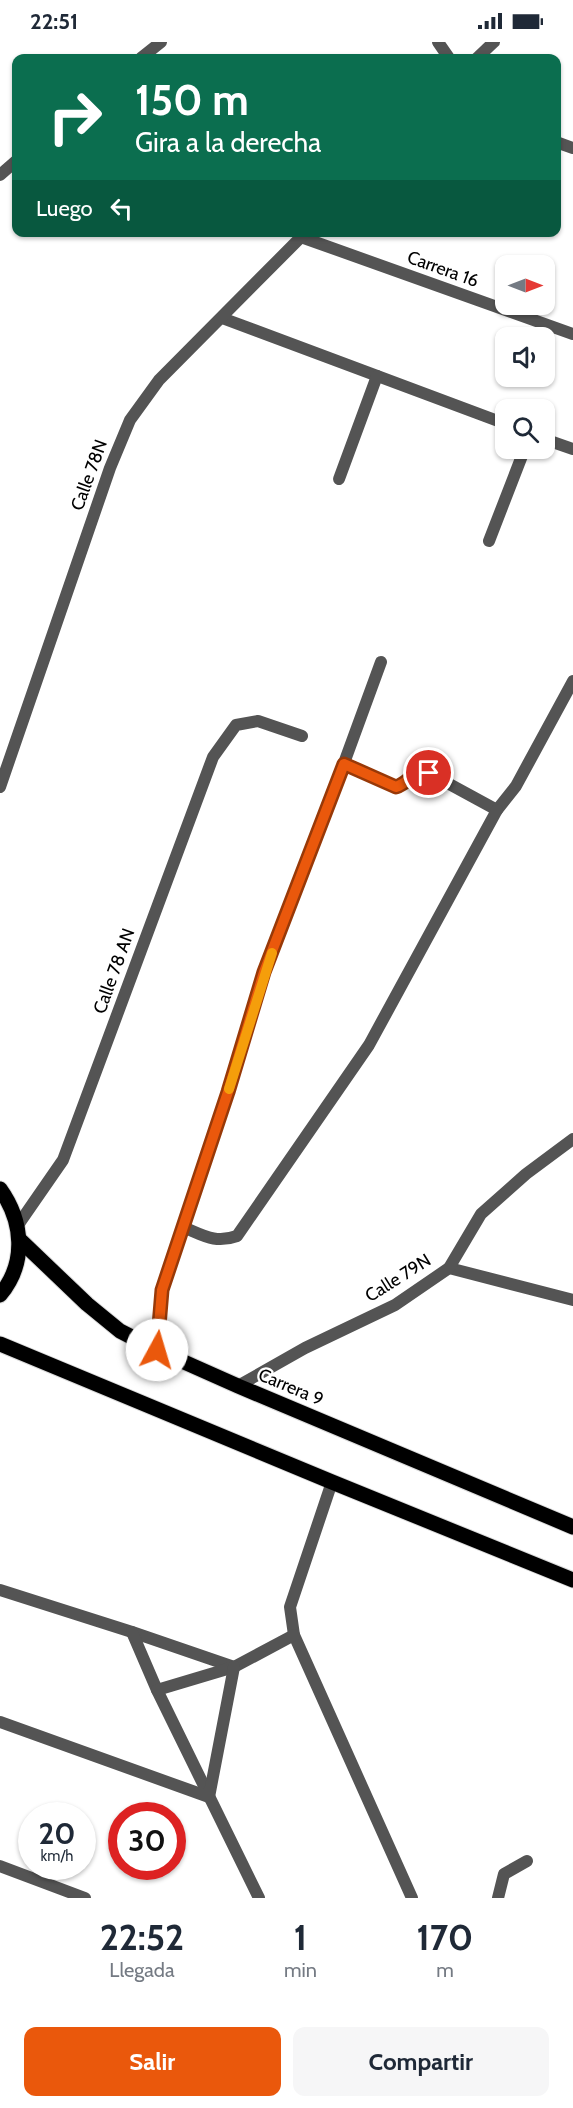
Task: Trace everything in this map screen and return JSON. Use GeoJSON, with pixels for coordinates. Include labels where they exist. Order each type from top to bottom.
{"type":"FeatureCollection","features":[{"type":"Feature","properties":{"kind":"main road"},"geometry":{"type":"LineString","coordinates":[[0,1188],[10,1203],[19,1233],[17,1264],[8,1285],[0,1295]]}},
{"type":"Feature","properties":{"kind":"main road","name":"Carrera 9"},"geometry":{"type":"LineString","coordinates":[[19,1233],[87,1304],[120,1331],[238,1386],[573,1527]]}},
{"type":"Feature","properties":{"kind":"main road"},"geometry":{"type":"LineString","coordinates":[[0,1344],[573,1580]]}},
{"type":"Feature","properties":{"kind":"street"},"geometry":{"type":"LineString","coordinates":[[146,54],[161,42]]}},
{"type":"Feature","properties":{"kind":"street"},"geometry":{"type":"LineString","coordinates":[[481,54],[494,42]]}},
{"type":"Feature","properties":{"kind":"street"},"geometry":{"type":"LineString","coordinates":[[0,175],[12,164]]}},
{"type":"Feature","properties":{"kind":"street","name":"Calle 78N"},"geometry":{"type":"LineString","coordinates":[[0,787],[110,468],[130,420],[159,380],[301,237]]}},
{"type":"Feature","properties":{"kind":"street","name":"Carrera 16"},"geometry":{"type":"LineString","coordinates":[[308,237],[573,334]]}},
{"type":"Feature","properties":{"kind":"street"},"geometry":{"type":"LineString","coordinates":[[222,318],[495,420]]}},
{"type":"Feature","properties":{"kind":"street"},"geometry":{"type":"LineString","coordinates":[[339,479],[377,376]]}},
{"type":"Feature","properties":{"kind":"street"},"geometry":{"type":"LineString","coordinates":[[555,443],[573,449]]}},
{"type":"Feature","properties":{"kind":"street"},"geometry":{"type":"LineString","coordinates":[[489,541],[521,459]]}},
{"type":"Feature","properties":{"kind":"street"},"geometry":{"type":"LineString","coordinates":[[157,1350],[162,1290],[228,1092],[264,972],[381,662]]}},
{"type":"Feature","properties":{"kind":"street"},"geometry":{"type":"LineString","coordinates":[[183,1227],[217,1240],[237,1236],[369,1046],[497,810],[516,786],[573,681]]}},
{"type":"Feature","properties":{"kind":"street","name":"Calle 78 AN"},"geometry":{"type":"LineString","coordinates":[[19,1233],[63,1160],[213,757],[236,724],[258,721],[302,736]]}},
{"type":"Feature","properties":{"kind":"street"},"geometry":{"type":"LineString","coordinates":[[344,764],[396,787],[402,785],[412,775],[420,772],[429,773],[497,810]]}},
{"type":"Feature","properties":{"kind":"street","name":"Calle 79N"},"geometry":{"type":"LineString","coordinates":[[238,1386],[305,1348],[396,1305],[449,1268],[481,1214],[526,1174],[573,1139]]}},
{"type":"Feature","properties":{"kind":"street"},"geometry":{"type":"LineString","coordinates":[[449,1268],[573,1300]]}},
{"type":"Feature","properties":{"kind":"street"},"geometry":{"type":"LineString","coordinates":[[332,1482],[290,1607],[294,1635],[412,1898]]}},
{"type":"Feature","properties":{"kind":"street"},"geometry":{"type":"LineString","coordinates":[[0,1590],[234,1667]]}},
{"type":"Feature","properties":{"kind":"street"},"geometry":{"type":"LineString","coordinates":[[132,1632],[157,1690],[259,1898]]}},
{"type":"Feature","properties":{"kind":"street"},"geometry":{"type":"LineString","coordinates":[[157,1690],[234,1667],[294,1635]]}},
{"type":"Feature","properties":{"kind":"street"},"geometry":{"type":"LineString","coordinates":[[209,1797],[234,1667]]}},
{"type":"Feature","properties":{"kind":"street"},"geometry":{"type":"LineString","coordinates":[[0,1722],[209,1797]]}},
{"type":"Feature","properties":{"kind":"street"},"geometry":{"type":"LineString","coordinates":[[498,1898],[504,1874],[527,1861]]}},
{"type":"Feature","properties":{"kind":"street"},"geometry":{"type":"LineString","coordinates":[[0,1866],[85,1898]]}},
{"type":"Feature","properties":{"kind":"slow traffic"},"geometry":{"type":"LineString","coordinates":[[229,1089],[264,972],[272,953]]}},
{"type":"Feature","properties":{"kind":"route"},"geometry":{"type":"LineString","coordinates":[[157,1350],[162,1290],[228,1092],[264,972],[344,764],[396,787],[402,785],[412,775],[420,772],[429,773]]}}]}
